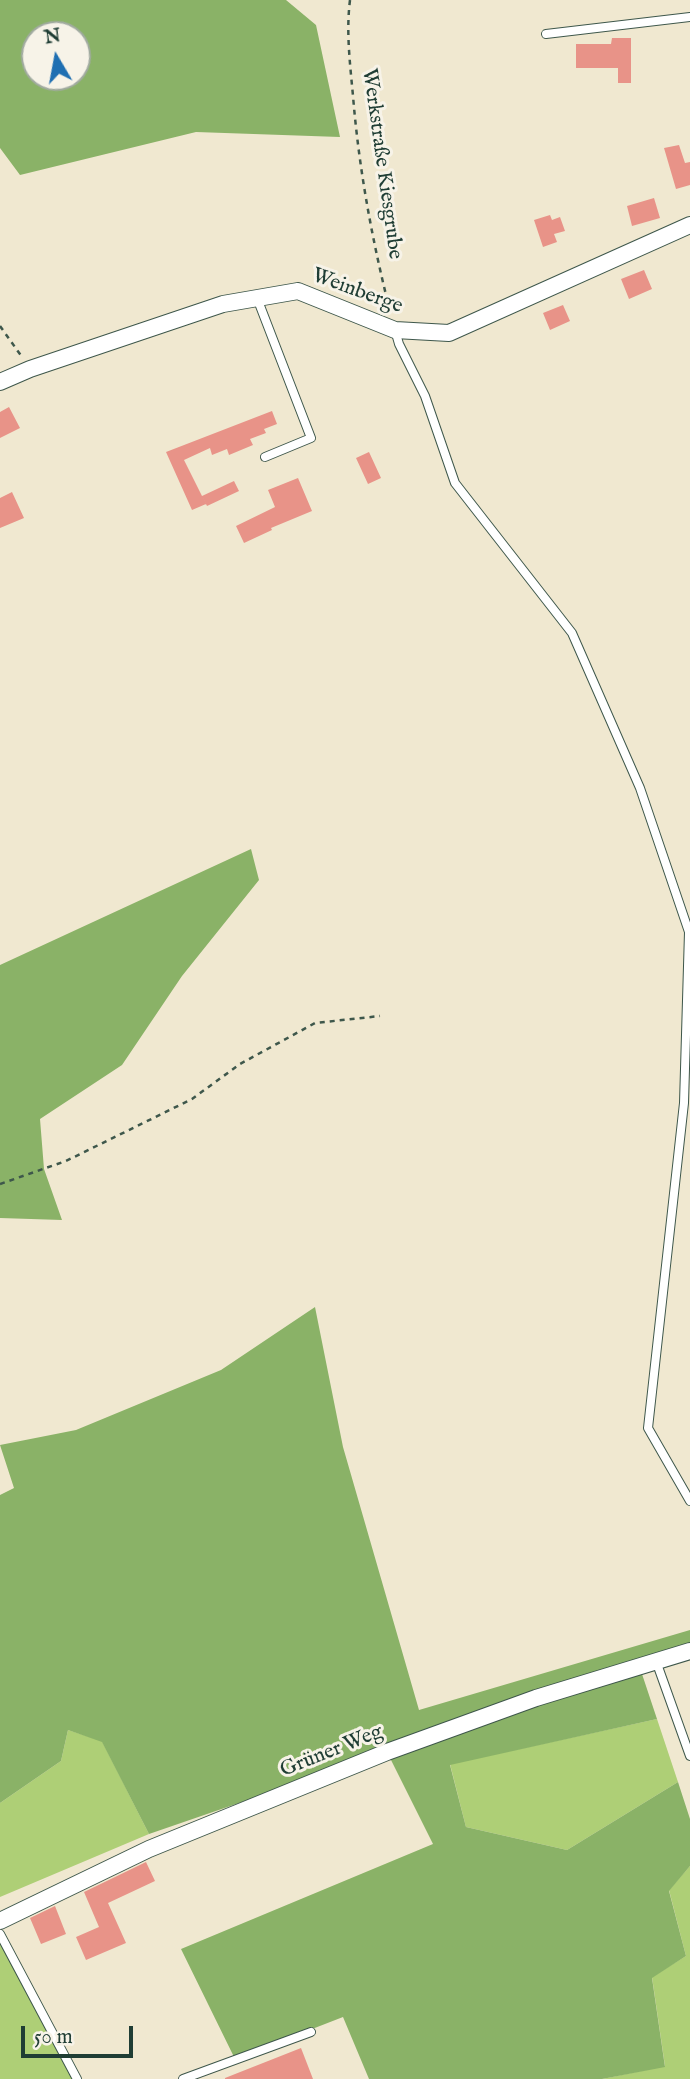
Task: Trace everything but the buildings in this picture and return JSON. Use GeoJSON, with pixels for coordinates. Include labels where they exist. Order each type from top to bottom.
{"type":"FeatureCollection","features":[{"type":"Feature","properties":{"kind":"street","name":"Weinberge"},"geometry":{"type":"LineString","coordinates":[[0,382],[30,369],[223,304],[298,291],[395,330],[449,333],[690,225]]}},
{"type":"Feature","properties":{"kind":"street","name":"Grüner Weg"},"geometry":{"type":"LineString","coordinates":[[0,1921],[149,1849],[387,1752],[536,1698],[690,1651]]}},
{"type":"Feature","properties":{"kind":"lane"},"geometry":{"type":"LineString","coordinates":[[546,34],[690,17]]}},
{"type":"Feature","properties":{"kind":"lane"},"geometry":{"type":"LineString","coordinates":[[257,298],[311,438],[265,457]]}},
{"type":"Feature","properties":{"kind":"lane"},"geometry":{"type":"LineString","coordinates":[[395,330],[399,344],[425,396],[454,483],[572,633],[640,788],[689,932],[684,1103],[648,1428],[690,1502]]}},
{"type":"Feature","properties":{"kind":"lane"},"geometry":{"type":"LineString","coordinates":[[656,1661],[690,1756]]}},
{"type":"Feature","properties":{"kind":"lane"},"geometry":{"type":"LineString","coordinates":[[0,1934],[77,2079]]}},
{"type":"Feature","properties":{"kind":"lane"},"geometry":{"type":"LineString","coordinates":[[183,2079],[311,2032]]}},
{"type":"Feature","properties":{"kind":"path","name":"Werkstraße Kiesgrube"},"geometry":{"type":"LineString","coordinates":[[350,0],[347,29],[356,134],[375,251],[395,330]]}},
{"type":"Feature","properties":{"kind":"path"},"geometry":{"type":"LineString","coordinates":[[0,326],[30,369]]}},
{"type":"Feature","properties":{"kind":"path"},"geometry":{"type":"LineString","coordinates":[[0,1184],[66,1161],[192,1099],[240,1065],[315,1023],[380,1016]]}},
{"type":"Feature","properties":{"kind":"green space"},"geometry":{"type":"Polygon","coordinates":[[[0,0],[286,0],[316,25],[340,137],[196,132],[20,175],[0,148],[0,0]]]}},
{"type":"Feature","properties":{"kind":"green space"},"geometry":{"type":"Polygon","coordinates":[[[251,849],[259,880],[182,976],[122,1065],[40,1119],[44,1169],[62,1220],[0,1218],[0,965],[251,849]]]}},
{"type":"Feature","properties":{"kind":"green space"},"geometry":{"type":"Polygon","coordinates":[[[315,1307],[343,1447],[419,1710],[690,1630],[690,1659],[642,1674],[657,1719],[450,1765],[466,1827],[567,1850],[678,1782],[690,1819],[690,1866],[669,1891],[686,1956],[652,1978],[665,2067],[602,2079],[369,2079],[343,2017],[235,2059],[181,1949],[433,1844],[387,1752],[149,1834],[102,1742],[68,1730],[61,1761],[0,1803],[0,1495],[14,1488],[0,1445],[76,1430],[221,1370],[315,1307]]]}},
{"type":"Feature","properties":{"kind":"green space"},"geometry":{"type":"Polygon","coordinates":[[[657,1719],[678,1782],[567,1850],[466,1827],[450,1764],[657,1719]]]}},
{"type":"Feature","properties":{"kind":"green space"},"geometry":{"type":"Polygon","coordinates":[[[68,1730],[102,1741],[149,1834],[0,1897],[0,1803],[61,1761],[68,1730]]]}},
{"type":"Feature","properties":{"kind":"green space"},"geometry":{"type":"Polygon","coordinates":[[[690,1866],[690,2079],[602,2079],[665,2066],[652,1977],[686,1956],[669,1890],[690,1866]]]}},
{"type":"Feature","properties":{"kind":"green space"},"geometry":{"type":"Polygon","coordinates":[[[0,1934],[77,2079],[0,2079],[0,1934]]]}}]}
